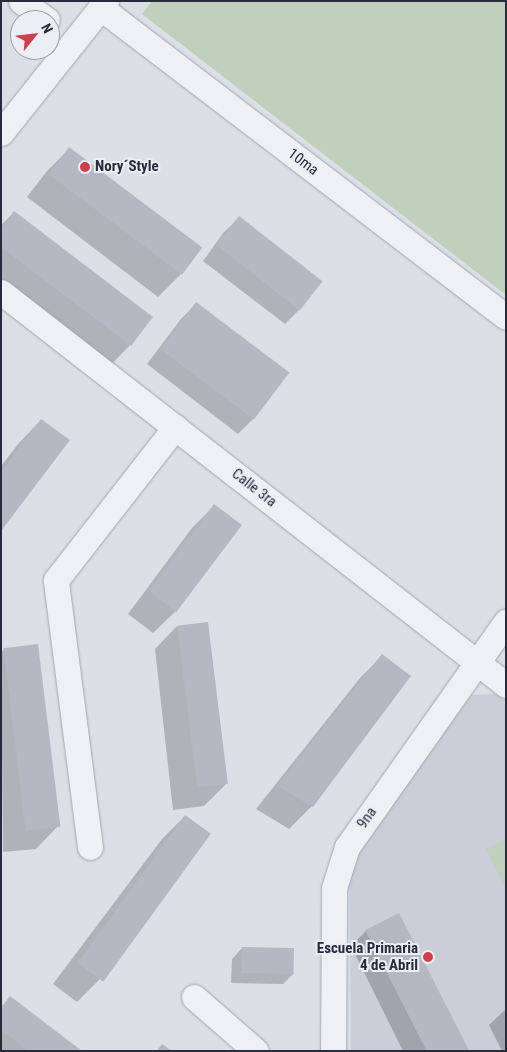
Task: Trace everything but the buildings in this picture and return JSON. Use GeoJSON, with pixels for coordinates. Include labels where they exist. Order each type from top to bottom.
{"type":"FeatureCollection","features":[{"type":"Feature","properties":{"kind":"street"},"geometry":{"type":"LineString","coordinates":[[21,1],[34,10]]}},
{"type":"Feature","properties":{"kind":"street"},"geometry":{"type":"LineString","coordinates":[[1,133],[103,4]]}},
{"type":"Feature","properties":{"kind":"street","name":"10ma"},"geometry":{"type":"LineString","coordinates":[[103,4],[506,317]]}},
{"type":"Feature","properties":{"kind":"street"},"geometry":{"type":"LineString","coordinates":[[60,29],[75,40]]}},
{"type":"Feature","properties":{"kind":"street","name":"Calle 3ra"},"geometry":{"type":"LineString","coordinates":[[1,292],[506,685]]}},
{"type":"Feature","properties":{"kind":"street"},"geometry":{"type":"LineString","coordinates":[[90,847],[56,580],[175,427]]}},
{"type":"Feature","properties":{"kind":"street","name":"9na"},"geometry":{"type":"LineString","coordinates":[[333,1051],[334,888],[347,847],[506,622]]}},
{"type":"Feature","properties":{"kind":"street"},"geometry":{"type":"LineString","coordinates":[[194,997],[256,1051]]}},
{"type":"Feature","properties":{"kind":"shaded area","name":"Escuela Primaria 4 de Abril"},"geometry":{"type":"Polygon","coordinates":[[[499,694],[506,700],[506,1051],[351,1051],[349,864],[471,695],[499,694]]]}},
{"type":"Feature","properties":{"kind":"green space"},"geometry":{"type":"Polygon","coordinates":[[[152,1],[506,1],[506,295],[142,14],[152,1]]]}},
{"type":"Feature","properties":{"kind":"green space"},"geometry":{"type":"Polygon","coordinates":[[[506,839],[506,889],[486,849],[506,839]]]}},
{"type":"Feature","properties":{"kind":"place","name":"Nory´Style"},"geometry":{"type":"Point","coordinates":[85,167]}},
{"type":"Feature","properties":{"kind":"place","name":"Escuela Primaria 4 de Abril"},"geometry":{"type":"Point","coordinates":[428,957]}}]}
